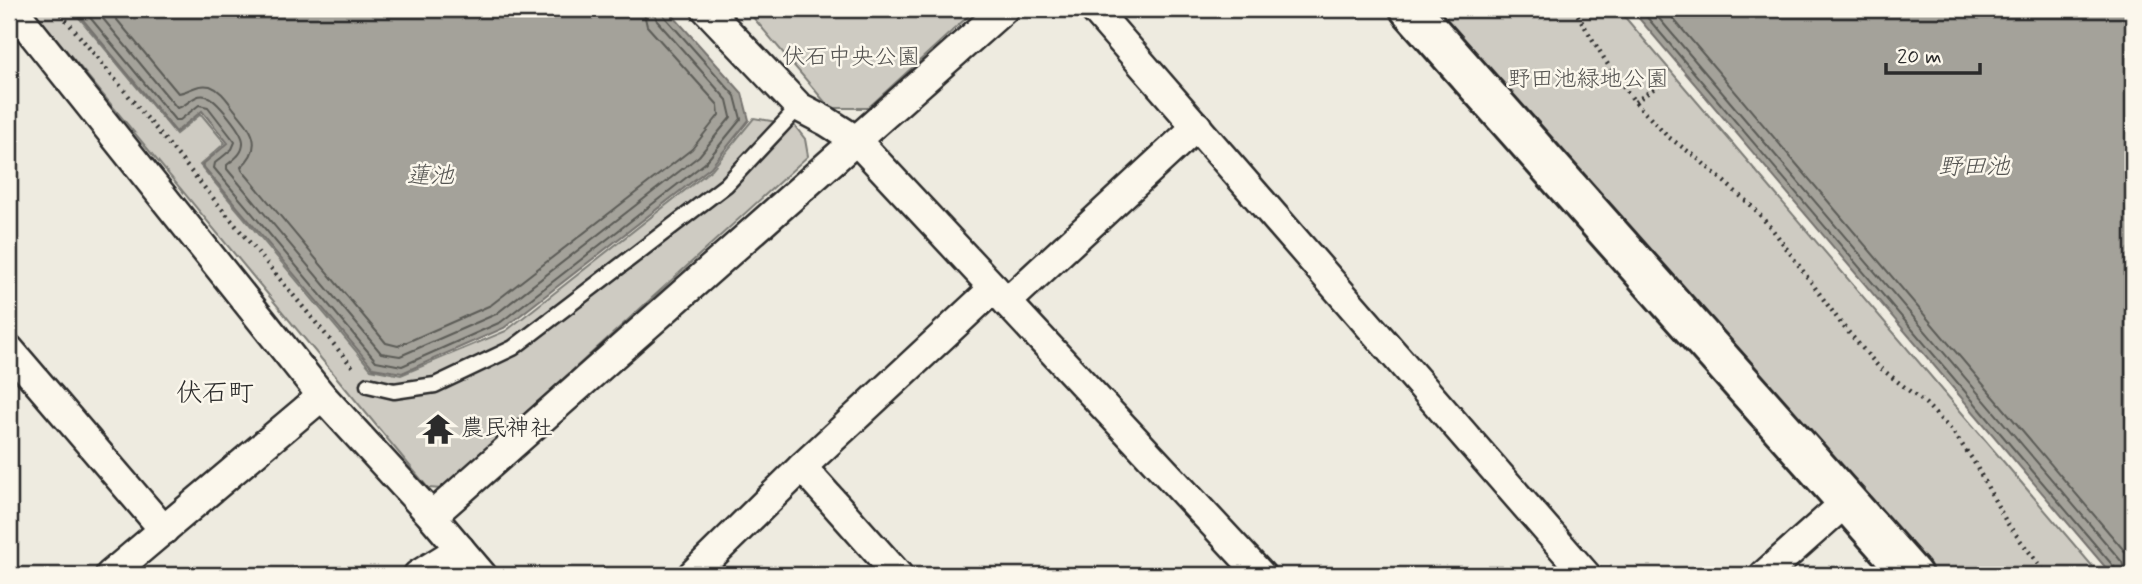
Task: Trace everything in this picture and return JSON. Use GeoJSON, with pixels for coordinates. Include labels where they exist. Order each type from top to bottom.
{"type":"FeatureCollection","features":[{"type":"Feature","properties":{"kind":"street"},"geometry":{"type":"LineString","coordinates":[[13,9],[322,396],[482,575]]}},
{"type":"Feature","properties":{"kind":"street"},"geometry":{"type":"LineString","coordinates":[[706,9],[799,107],[856,140],[1261,575]]}},
{"type":"Feature","properties":{"kind":"street"},"geometry":{"type":"LineString","coordinates":[[432,516],[1004,9]]}},
{"type":"Feature","properties":{"kind":"street"},"geometry":{"type":"LineString","coordinates":[[1094,9],[1586,575]]}},
{"type":"Feature","properties":{"kind":"street"},"geometry":{"type":"LineString","coordinates":[[1410,9],[1912,575]]}},
{"type":"Feature","properties":{"kind":"street"},"geometry":{"type":"LineString","coordinates":[[692,575],[802,467],[1197,126]]}},
{"type":"Feature","properties":{"kind":"street"},"geometry":{"type":"LineString","coordinates":[[9,349],[164,530]]}},
{"type":"Feature","properties":{"kind":"street"},"geometry":{"type":"LineString","coordinates":[[110,575],[322,396]]}},
{"type":"Feature","properties":{"kind":"street"},"geometry":{"type":"LineString","coordinates":[[802,467],[898,575]]}},
{"type":"Feature","properties":{"kind":"street"},"geometry":{"type":"LineString","coordinates":[[1764,575],[1846,502]]}},
{"type":"Feature","properties":{"kind":"street"},"geometry":{"type":"LineString","coordinates":[[418,575],[460,549]]}},
{"type":"Feature","properties":{"kind":"lane"},"geometry":{"type":"LineString","coordinates":[[368,385],[394,391],[435,385],[513,348],[726,185],[799,107]]}},
{"type":"Feature","properties":{"kind":"path"},"geometry":{"type":"LineString","coordinates":[[57,9],[347,360]]}},
{"type":"Feature","properties":{"kind":"path"},"geometry":{"type":"LineString","coordinates":[[1574,9],[1610,68],[1635,102],[1667,136],[1696,157],[1754,208],[1843,326],[1869,356],[1926,404],[1953,432],[1973,460],[2007,523],[2047,575]]}},
{"type":"Feature","properties":{"kind":"path"},"geometry":{"type":"LineString","coordinates":[[1635,102],[1663,82]]}},
{"type":"Feature","properties":{"kind":"green space"},"geometry":{"type":"Polygon","coordinates":[[[32,9],[72,9],[176,134],[201,114],[225,143],[200,165],[371,369],[401,375],[506,331],[712,169],[754,118],[794,125],[805,139],[808,156],[442,489],[428,488],[32,9]]]}},
{"type":"Feature","properties":{"kind":"green space","name":"伏石中央公園"},"geometry":{"type":"Polygon","coordinates":[[[746,9],[976,9],[868,108],[830,108],[746,9]]]}},
{"type":"Feature","properties":{"kind":"green space","name":"野田池緑地公園"},"geometry":{"type":"Polygon","coordinates":[[[1433,9],[1618,9],[2100,575],[1937,575],[1433,9]]]}},
{"type":"Feature","properties":{"kind":"water","name":"蓮池"},"geometry":{"type":"Polygon","coordinates":[[[74,9],[667,9],[742,93],[749,120],[711,167],[504,328],[402,373],[373,368],[202,165],[228,143],[202,111],[176,132],[74,9]]]}},
{"type":"Feature","properties":{"kind":"water","name":"野田池"},"geometry":{"type":"Polygon","coordinates":[[[1631,9],[2133,9],[2133,575],[2112,575],[1631,9]]]}},
{"type":"Feature","properties":{"kind":"place","name":"農民神社"},"geometry":{"type":"Point","coordinates":[438,429]}},
{"type":"Feature","properties":{"kind":"district","name":"伏石町"},"geometry":{"type":"Point","coordinates":[215,394]}}]}
